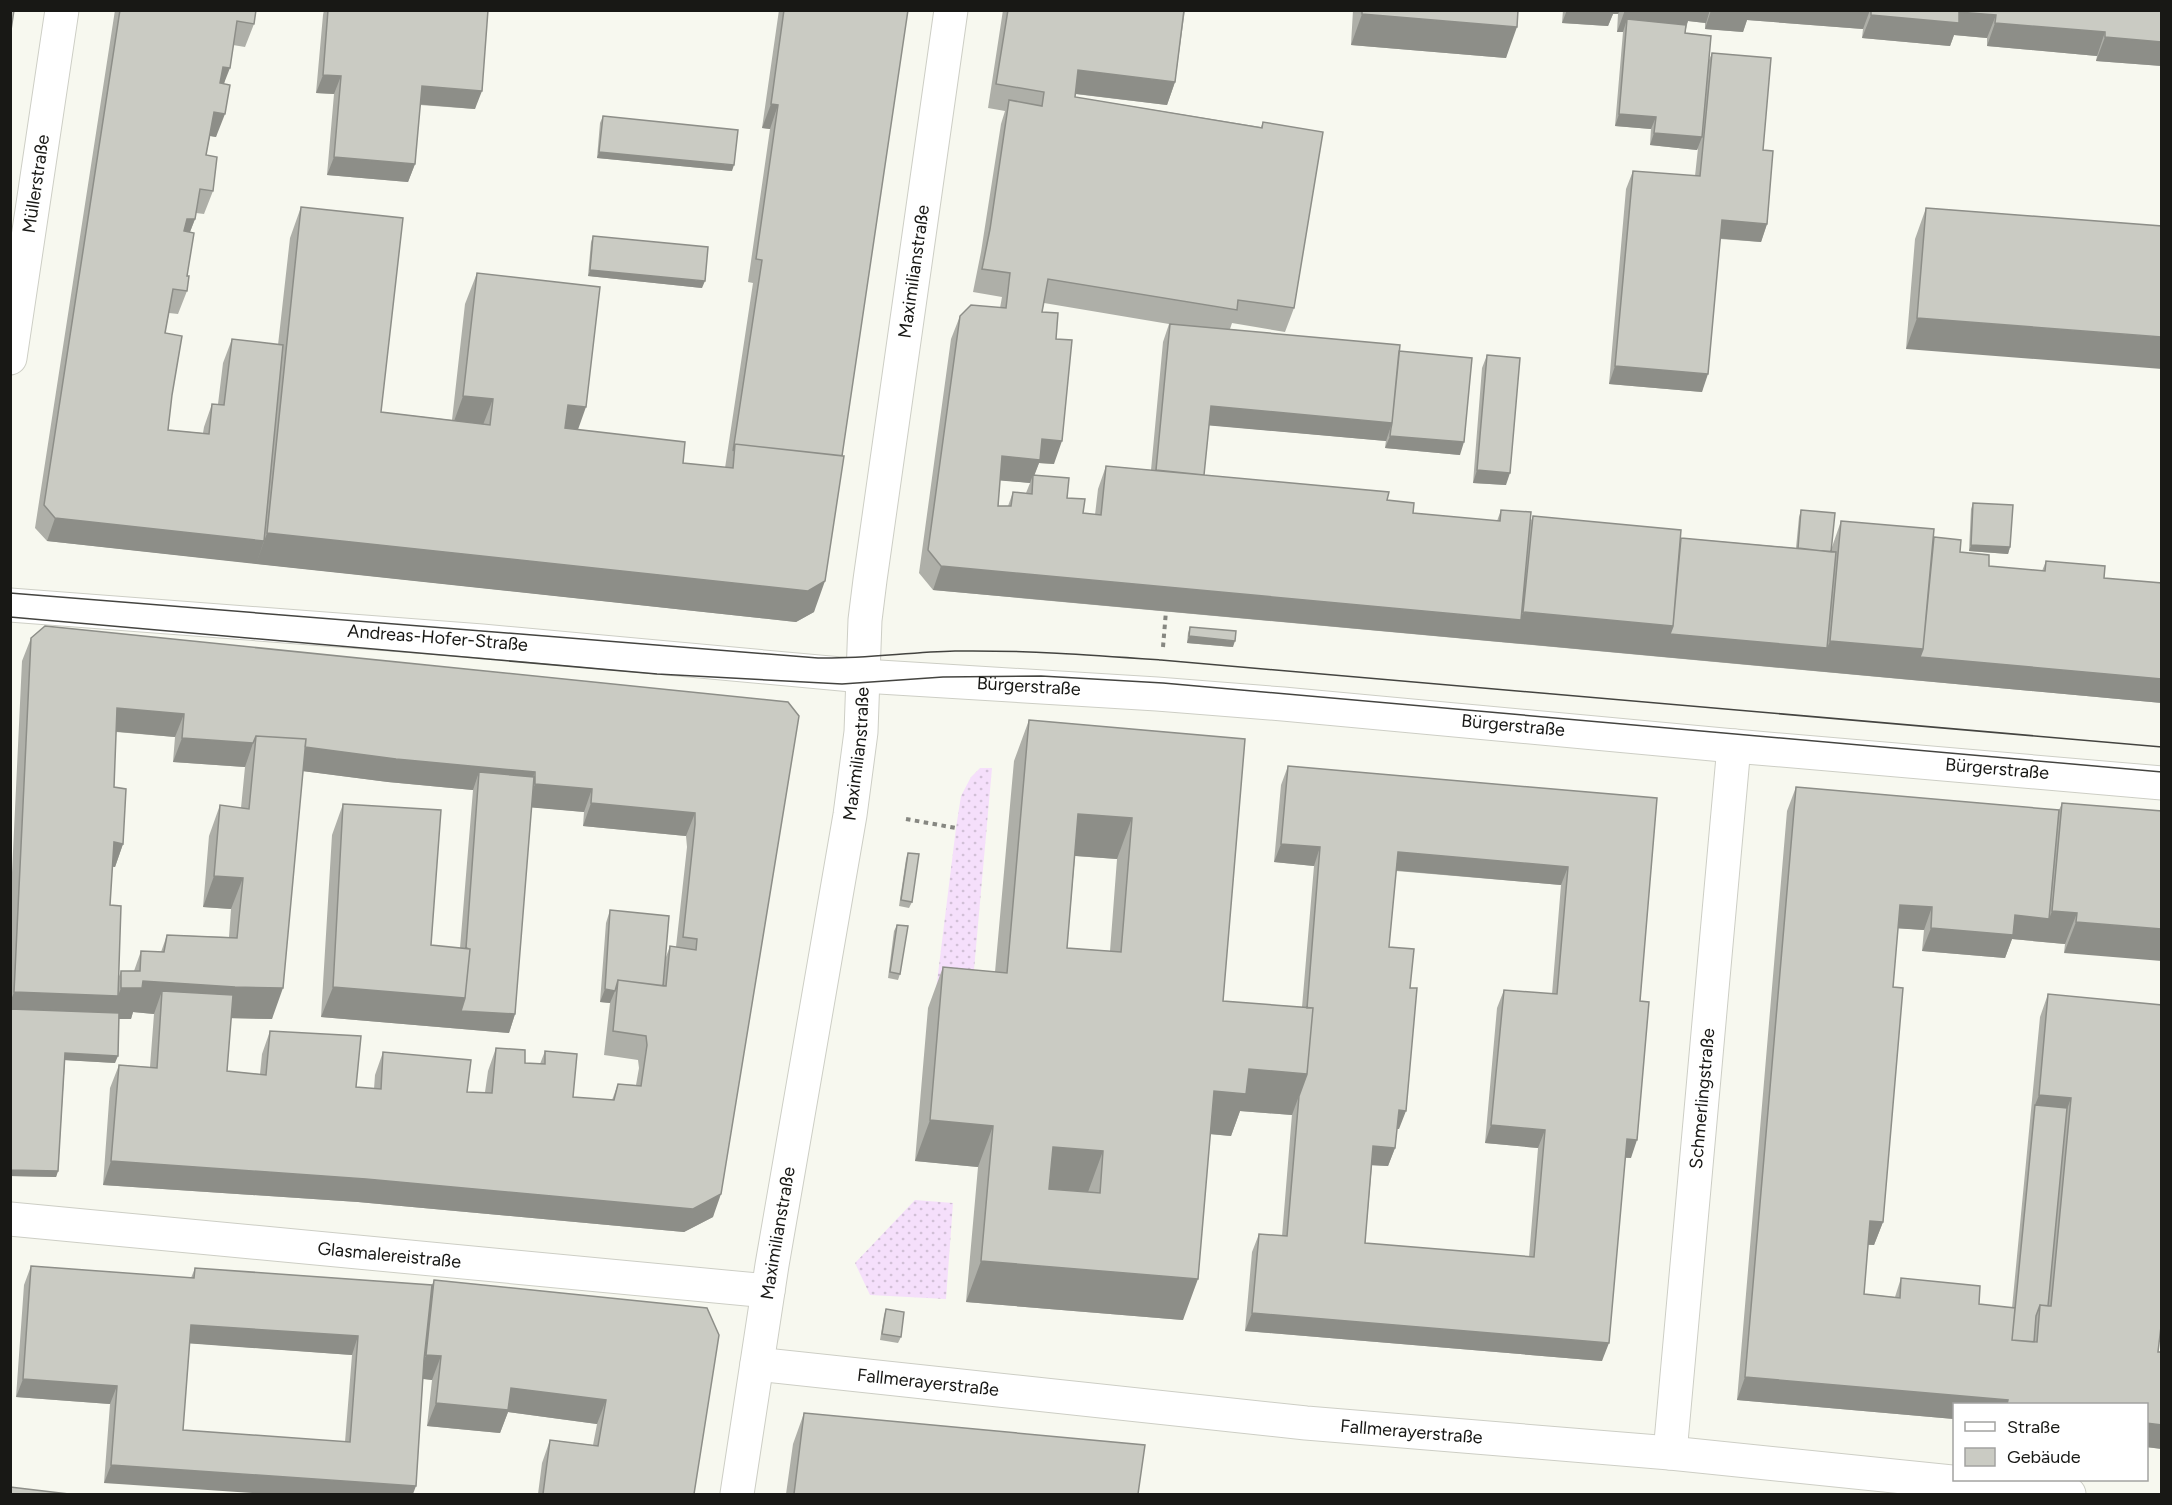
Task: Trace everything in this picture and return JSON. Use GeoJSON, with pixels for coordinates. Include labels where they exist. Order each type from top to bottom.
{"type":"FeatureCollection","features":[{"type":"Feature","properties":{"kind":"street","name":"Müllerstraße"},"geometry":{"type":"LineString","coordinates":[[10,358],[62,10]]}},
{"type":"Feature","properties":{"kind":"street","name":"Maximilianstraße"},"geometry":{"type":"LineString","coordinates":[[737,1494],[768,1291],[850,815],[861,732],[865,620],[871,571],[951,10]]}},
{"type":"Feature","properties":{"kind":"street","name":"Andreas-Hofer-Straße"},"geometry":{"type":"LineString","coordinates":[[10,605],[482,641],[863,676]]}},
{"type":"Feature","properties":{"kind":"street","name":"Bürgerstraße"},"geometry":{"type":"LineString","coordinates":[[863,676],[1260,702],[2162,783]]}},
{"type":"Feature","properties":{"kind":"street","name":"Schmerlingstraße"},"geometry":{"type":"LineString","coordinates":[[1670,1453],[1734,746]]}},
{"type":"Feature","properties":{"kind":"street","name":"Glasmalereistraße"},"geometry":{"type":"LineString","coordinates":[[10,1219],[768,1291]]}},
{"type":"Feature","properties":{"kind":"street","name":"Fallmerayerstraße"},"geometry":{"type":"LineString","coordinates":[[757,1364],[1306,1423],[1670,1453],[2069,1494]]}},
{"type":"Feature","properties":{"kind":"path"},"geometry":{"type":"LineString","coordinates":[[1163,647],[1166,611]]}},
{"type":"Feature","properties":{"kind":"path"},"geometry":{"type":"LineString","coordinates":[[906,819],[956,828]]}},
{"type":"Feature","properties":{"kind":"shaded area"},"geometry":{"type":"Polygon","coordinates":[[[980,768],[992,768],[972,992],[936,990],[961,796],[971,777],[980,768]]]}},
{"type":"Feature","properties":{"kind":"shaded area"},"geometry":{"type":"Polygon","coordinates":[[[915,1200],[953,1203],[946,1299],[870,1295],[855,1263],[915,1200]]]}},
{"type":"Feature","properties":{"kind":"building"},"geometry":{"type":"Polygon","coordinates":[[[10,10],[14,10],[10,37],[10,10]]]}},
{"type":"Feature","properties":{"kind":"building"},"geometry":{"type":"Polygon","coordinates":[[[120,10],[256,10],[254,24],[237,21],[230,68],[223,67],[220,83],[230,85],[225,114],[214,112],[206,155],[217,157],[213,191],[200,189],[195,219],[187,219],[184,231],[194,233],[187,291],[173,289],[165,333],[182,336],[168,430],[209,434],[212,404],[224,405],[232,339],[283,345],[264,541],[55,518],[44,505],[120,10]]]}},
{"type":"Feature","properties":{"kind":"building"},"geometry":{"type":"Polygon","coordinates":[[[328,10],[488,10],[482,91],[422,86],[415,164],[334,157],[341,76],[323,75],[328,10]]]}},
{"type":"Feature","properties":{"kind":"building"},"geometry":{"type":"Polygon","coordinates":[[[784,10],[908,10],[842,456],[735,444],[733,451],[762,260],[756,259],[778,105],[771,104],[784,10]]]}},
{"type":"Feature","properties":{"kind":"building"},"geometry":{"type":"Polygon","coordinates":[[[1008,10],[1184,10],[1175,82],[1078,70],[1075,97],[1262,128],[1263,122],[1323,132],[1294,308],[1238,300],[1237,310],[1048,279],[1042,312],[1058,313],[1056,339],[1072,340],[1062,441],[1042,439],[1040,460],[1002,456],[998,506],[1011,506],[1013,492],[1032,494],[1033,475],[1069,478],[1067,498],[1085,499],[1083,513],[1101,515],[1106,466],[1389,492],[1387,500],[1414,503],[1413,513],[1500,521],[1501,510],[1531,512],[1521,620],[941,566],[928,550],[960,316],[971,305],[1006,308],[1010,273],[982,269],[1009,100],[1042,106],[1044,92],[996,84],[1008,10]]]}},
{"type":"Feature","properties":{"kind":"building"},"geometry":{"type":"Polygon","coordinates":[[[1362,10],[1518,10],[1517,27],[1362,14],[1362,10]]]}},
{"type":"Feature","properties":{"kind":"building"},"geometry":{"type":"Polygon","coordinates":[[[1871,10],[2162,10],[2162,42],[2105,37],[2105,32],[1995,23],[1996,15],[1959,12],[1959,23],[1871,15],[1871,10]]]}},
{"type":"Feature","properties":{"kind":"building"},"geometry":{"type":"Polygon","coordinates":[[[1627,19],[1686,25],[1685,33],[1711,36],[1702,137],[1654,133],[1656,117],[1619,114],[1627,19]]]}},
{"type":"Feature","properties":{"kind":"building"},"geometry":{"type":"Polygon","coordinates":[[[1712,53],[1771,58],[1763,150],[1773,151],[1767,224],[1722,220],[1708,374],[1615,366],[1633,171],[1700,176],[1712,53]]]}},
{"type":"Feature","properties":{"kind":"building"},"geometry":{"type":"Polygon","coordinates":[[[603,116],[738,130],[734,165],[599,152],[603,116]]]}},
{"type":"Feature","properties":{"kind":"building"},"geometry":{"type":"Polygon","coordinates":[[[301,207],[403,218],[381,412],[490,425],[493,399],[463,396],[477,273],[600,287],[586,407],[568,405],[565,428],[685,442],[683,463],[733,468],[735,444],[844,456],[825,581],[808,591],[267,533],[301,207]]]}},
{"type":"Feature","properties":{"kind":"building"},"geometry":{"type":"Polygon","coordinates":[[[1926,208],[2162,226],[2162,337],[1917,318],[1926,208]]]}},
{"type":"Feature","properties":{"kind":"building"},"geometry":{"type":"Polygon","coordinates":[[[593,236],[708,247],[705,281],[590,270],[593,236]]]}},
{"type":"Feature","properties":{"kind":"building"},"geometry":{"type":"Polygon","coordinates":[[[1170,324],[1400,345],[1392,423],[1211,406],[1204,475],[1156,470],[1170,324]]]}},
{"type":"Feature","properties":{"kind":"building"},"geometry":{"type":"Polygon","coordinates":[[[1399,351],[1472,358],[1464,442],[1390,436],[1399,351]]]}},
{"type":"Feature","properties":{"kind":"building"},"geometry":{"type":"Polygon","coordinates":[[[1487,355],[1520,358],[1510,473],[1477,470],[1487,355]]]}},
{"type":"Feature","properties":{"kind":"building"},"geometry":{"type":"Polygon","coordinates":[[[1973,503],[2013,505],[2010,547],[1971,545],[1973,503]]]}},
{"type":"Feature","properties":{"kind":"building"},"geometry":{"type":"Polygon","coordinates":[[[1801,510],[1835,513],[1831,552],[1798,548],[1801,510]]]}},
{"type":"Feature","properties":{"kind":"building"},"geometry":{"type":"Polygon","coordinates":[[[1533,516],[1681,530],[1673,626],[1523,612],[1533,516]]]}},
{"type":"Feature","properties":{"kind":"building"},"geometry":{"type":"Polygon","coordinates":[[[1841,521],[1934,529],[1923,649],[1830,641],[1841,521]]]}},
{"type":"Feature","properties":{"kind":"building"},"geometry":{"type":"Polygon","coordinates":[[[1934,537],[1961,540],[1960,552],[1989,555],[1989,566],[2045,571],[2046,561],[2105,566],[2104,578],[2162,583],[2162,679],[1920,657],[1923,649],[1934,537]]]}},
{"type":"Feature","properties":{"kind":"building"},"geometry":{"type":"Polygon","coordinates":[[[1681,538],[1836,552],[1827,648],[1670,634],[1673,626],[1681,538]]]}},
{"type":"Feature","properties":{"kind":"building"},"geometry":{"type":"Polygon","coordinates":[[[45,626],[788,702],[799,716],[721,1194],[693,1209],[366,1179],[111,1161],[119,1065],[157,1068],[162,991],[233,995],[227,1071],[266,1075],[270,1031],[361,1036],[356,1087],[381,1089],[383,1052],[471,1060],[467,1092],[492,1093],[496,1048],[525,1050],[525,1063],[545,1064],[545,1051],[577,1054],[573,1097],[614,1100],[618,1084],[641,1086],[647,1045],[646,1036],[613,1031],[618,980],[666,986],[670,946],[696,950],[697,939],[683,937],[695,813],[591,803],[592,789],[535,784],[535,772],[396,759],[305,747],[306,739],[256,736],[253,743],[182,738],[184,714],[117,708],[114,787],[126,789],[123,844],[114,842],[110,905],[121,906],[118,996],[14,992],[31,638],[45,626]]]}},
{"type":"Feature","properties":{"kind":"building"},"geometry":{"type":"Polygon","coordinates":[[[1190,627],[1236,631],[1235,641],[1189,636],[1190,627]]]}},
{"type":"Feature","properties":{"kind":"building"},"geometry":{"type":"Polygon","coordinates":[[[1029,720],[1245,739],[1223,1001],[1313,1008],[1307,1074],[1249,1069],[1246,1094],[1214,1091],[1198,1279],[981,1261],[993,1126],[930,1120],[943,967],[1007,973],[1029,720]],[[1078,814],[1067,948],[1121,952],[1132,818],[1078,814]],[[1053,1147],[1049,1189],[1100,1193],[1103,1151],[1053,1147]]]}},
{"type":"Feature","properties":{"kind":"building"},"geometry":{"type":"Polygon","coordinates":[[[256,736],[306,739],[283,988],[143,981],[142,988],[121,988],[121,971],[140,971],[141,951],[164,952],[167,935],[237,938],[243,878],[214,876],[220,805],[249,809],[256,736]]]}},
{"type":"Feature","properties":{"kind":"building"},"geometry":{"type":"Polygon","coordinates":[[[1288,766],[1657,798],[1640,1001],[1649,1002],[1637,1140],[1627,1139],[1609,1343],[1252,1313],[1259,1234],[1287,1236],[1299,1096],[1307,1074],[1313,1008],[1307,1008],[1320,847],[1281,844],[1288,766]],[[1398,852],[1389,947],[1414,949],[1410,988],[1417,988],[1406,1111],[1399,1110],[1395,1148],[1373,1146],[1365,1243],[1534,1257],[1545,1130],[1491,1125],[1504,990],[1557,994],[1568,867],[1398,852]]]}},
{"type":"Feature","properties":{"kind":"building"},"geometry":{"type":"Polygon","coordinates":[[[479,772],[534,777],[515,1014],[461,1011],[465,998],[470,949],[466,948],[479,772]]]}},
{"type":"Feature","properties":{"kind":"building"},"geometry":{"type":"Polygon","coordinates":[[[1796,787],[2059,810],[2049,919],[2015,915],[2013,935],[1931,928],[1932,907],[1900,905],[1893,987],[1903,988],[1883,1222],[1870,1221],[1864,1294],[1900,1298],[1901,1278],[1980,1286],[1979,1304],[2015,1308],[2012,1340],[2037,1342],[2040,1305],[2051,1306],[2071,1098],[2039,1095],[2048,994],[2162,1005],[2162,1318],[2158,1352],[2162,1352],[2162,1425],[2148,1423],[2148,1403],[2007,1403],[2008,1400],[1745,1377],[1796,787]]]}},
{"type":"Feature","properties":{"kind":"building"},"geometry":{"type":"Polygon","coordinates":[[[2062,803],[2162,811],[2162,929],[2076,922],[2077,913],[2052,911],[2062,803]]]}},
{"type":"Feature","properties":{"kind":"building"},"geometry":{"type":"Polygon","coordinates":[[[343,804],[441,810],[431,945],[470,949],[465,998],[333,987],[343,804]]]}},
{"type":"Feature","properties":{"kind":"building"},"geometry":{"type":"Polygon","coordinates":[[[908,853],[919,854],[912,902],[901,900],[908,853]]]}},
{"type":"Feature","properties":{"kind":"building"},"geometry":{"type":"Polygon","coordinates":[[[610,910],[669,916],[663,986],[618,980],[615,991],[605,989],[610,910]]]}},
{"type":"Feature","properties":{"kind":"building"},"geometry":{"type":"Polygon","coordinates":[[[897,925],[908,926],[900,974],[890,972],[897,925]]]}},
{"type":"Feature","properties":{"kind":"building"},"geometry":{"type":"Polygon","coordinates":[[[10,1009],[119,1013],[118,1056],[65,1053],[58,1171],[10,1170],[10,1009]]]}},
{"type":"Feature","properties":{"kind":"building"},"geometry":{"type":"Polygon","coordinates":[[[2035,1105],[2067,1108],[2048,1306],[2040,1305],[2036,1316],[2034,1342],[2012,1340],[2035,1105]]]}},
{"type":"Feature","properties":{"kind":"building"},"geometry":{"type":"Polygon","coordinates":[[[31,1266],[194,1278],[195,1268],[432,1285],[424,1360],[416,1486],[111,1465],[117,1386],[23,1379],[31,1266]],[[191,1325],[183,1430],[350,1442],[358,1336],[191,1325]]]}},
{"type":"Feature","properties":{"kind":"building"},"geometry":{"type":"Polygon","coordinates":[[[434,1280],[707,1308],[719,1335],[694,1494],[543,1494],[550,1440],[598,1446],[606,1400],[511,1388],[508,1410],[436,1403],[441,1356],[426,1355],[434,1280]]]}},
{"type":"Feature","properties":{"kind":"building"},"geometry":{"type":"Polygon","coordinates":[[[886,1309],[904,1312],[901,1337],[882,1334],[886,1309]]]}},
{"type":"Feature","properties":{"kind":"building"},"geometry":{"type":"Polygon","coordinates":[[[804,1413],[1145,1445],[1138,1494],[794,1494],[804,1413]]]}},
{"type":"Feature","properties":{"kind":"building"},"geometry":{"type":"Polygon","coordinates":[[[10,1487],[69,1494],[10,1494],[10,1487]]]}},
{"type":"Feature","properties":{"kind":"tram line"},"geometry":{"type":"LineString","coordinates":[[10,593],[818,658],[981,651],[1135,658],[2162,747]]}},
{"type":"Feature","properties":{"kind":"tram line"},"geometry":{"type":"LineString","coordinates":[[10,617],[657,674],[842,684],[943,677],[1041,676],[1163,683],[2162,772]]}}]}
